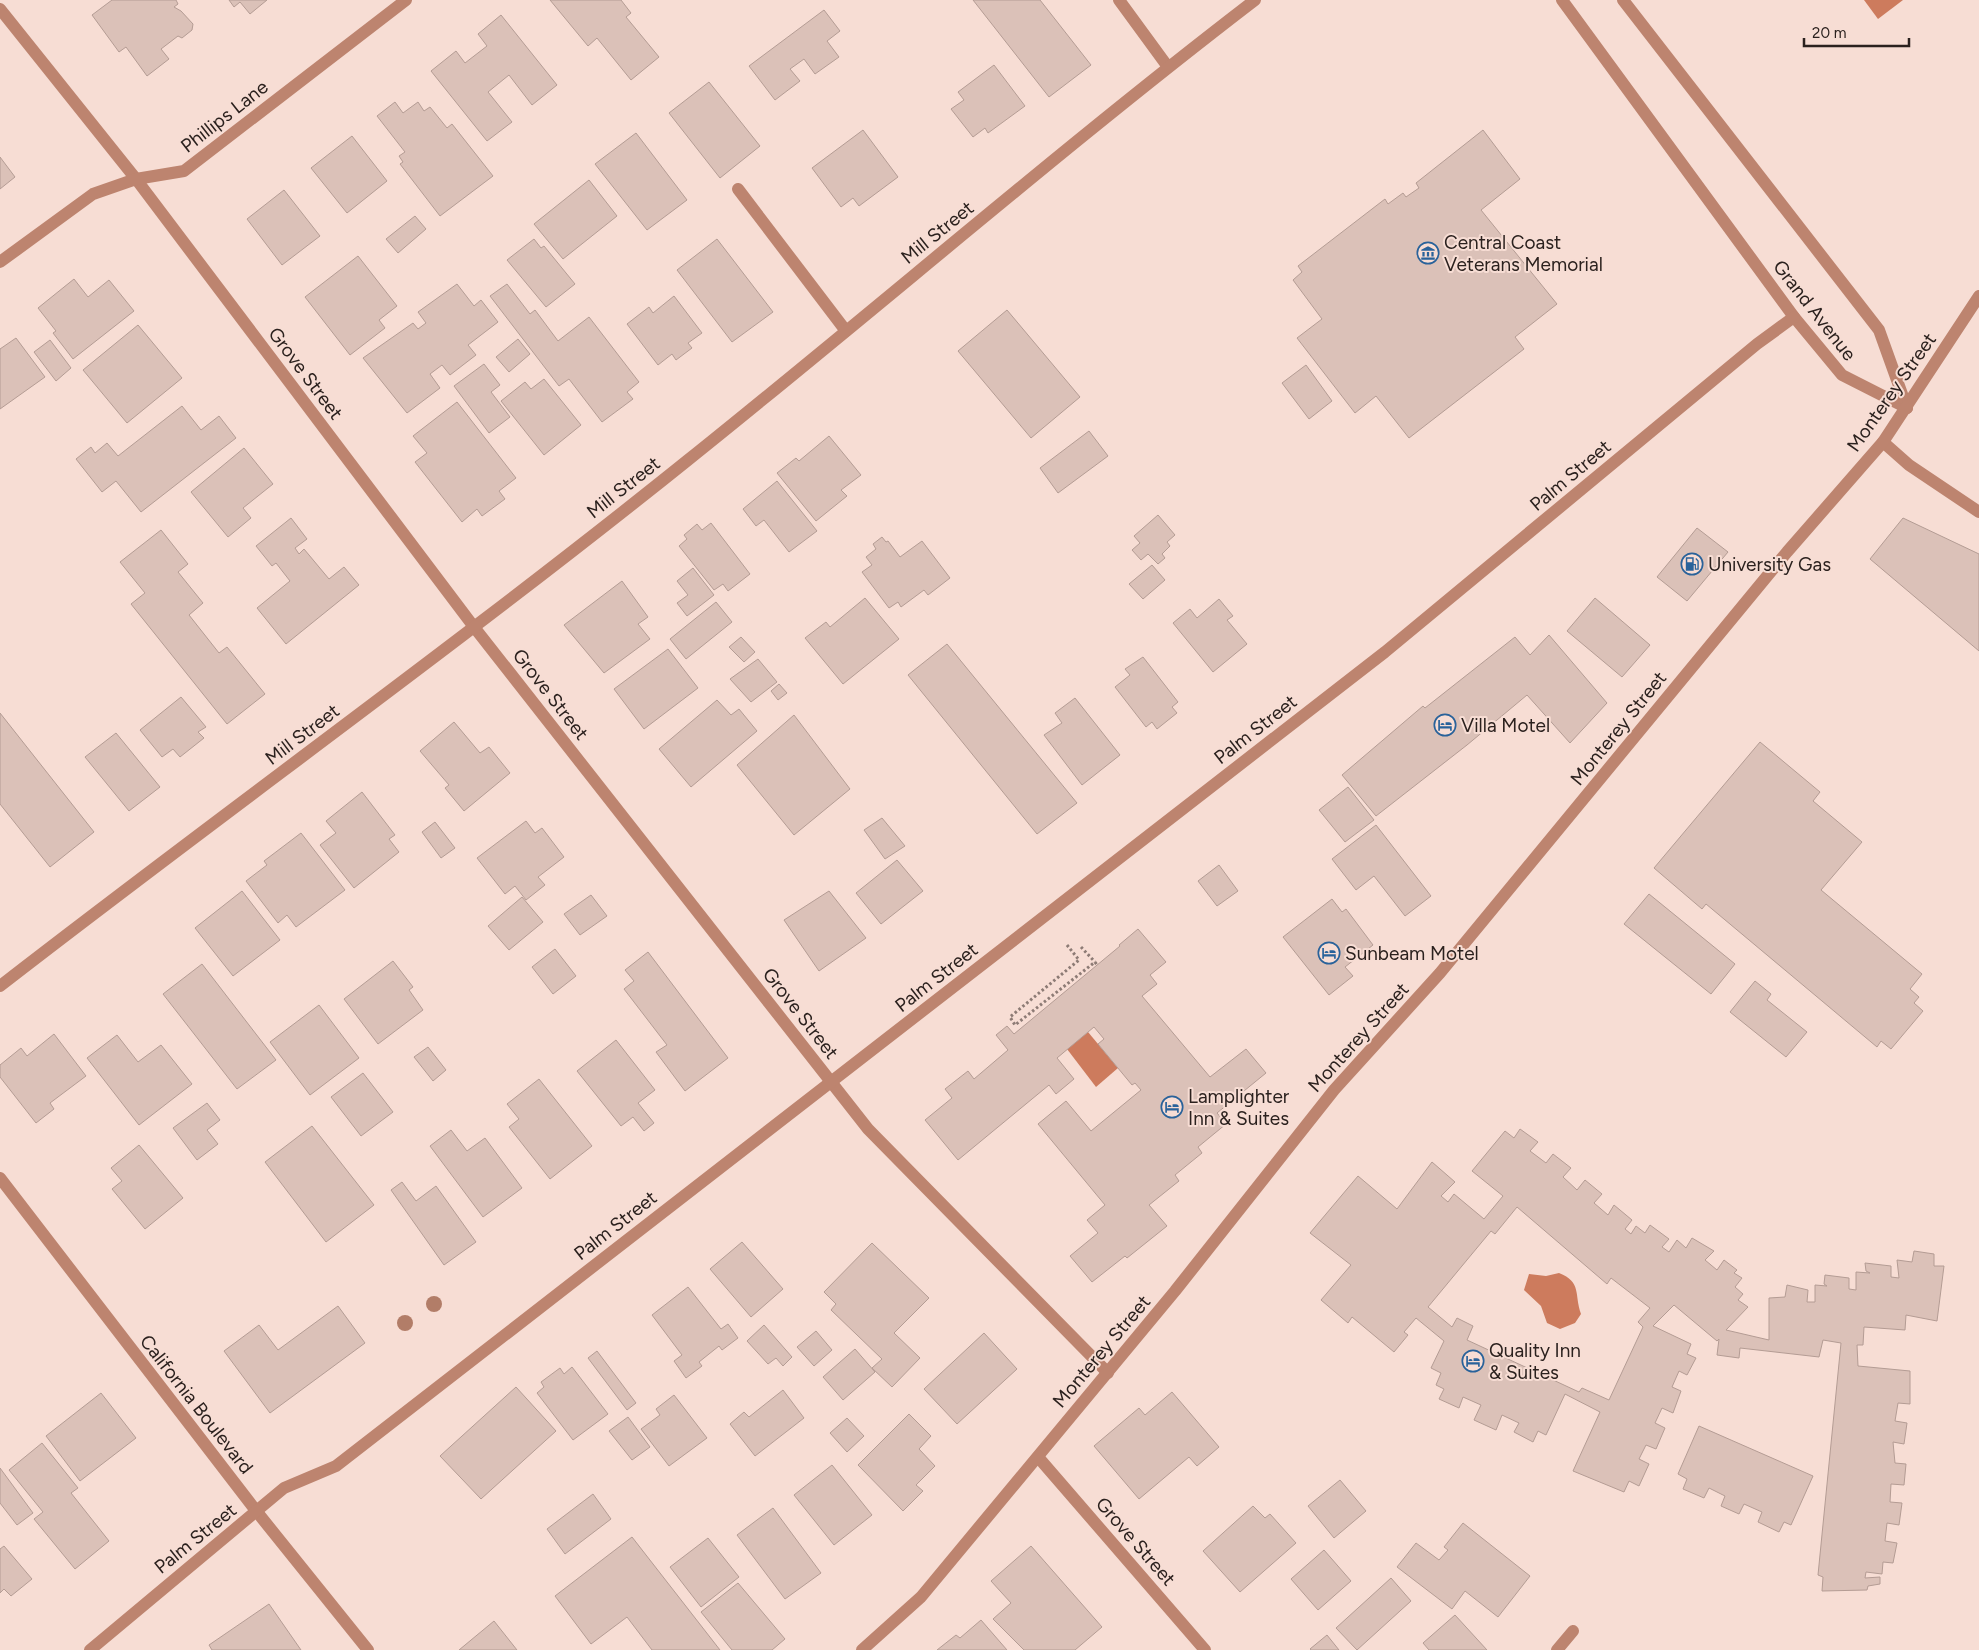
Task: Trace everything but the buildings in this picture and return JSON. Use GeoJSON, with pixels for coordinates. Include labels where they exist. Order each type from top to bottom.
{"type":"FeatureCollection","features":[{"type":"Feature","properties":{"kind":"street","name":"Phillips Lane"},"geometry":{"type":"LineString","coordinates":[[0,262],[93,194],[136,179],[184,170],[406,0]]}},
{"type":"Feature","properties":{"kind":"street"},"geometry":{"type":"LineString","coordinates":[[1119,0],[1168,67]]}},
{"type":"Feature","properties":{"kind":"street","name":"Mill Street"},"geometry":{"type":"LineString","coordinates":[[0,986],[474,627],[687,461],[1168,67],[1255,0]]}},
{"type":"Feature","properties":{"kind":"street","name":"Grand Avenue"},"geometry":{"type":"LineString","coordinates":[[1562,0],[1794,318],[1842,375],[1907,408]]}},
{"type":"Feature","properties":{"kind":"street","name":"Grand Avenue"},"geometry":{"type":"LineString","coordinates":[[1623,0],[1879,330],[1907,408]]}},
{"type":"Feature","properties":{"kind":"street","name":"Grove Street"},"geometry":{"type":"LineString","coordinates":[[0,8],[136,179],[474,627],[868,1128],[1108,1373]]}},
{"type":"Feature","properties":{"kind":"street"},"geometry":{"type":"LineString","coordinates":[[738,189],[846,331]]}},
{"type":"Feature","properties":{"kind":"street","name":"Monterey Street"},"geometry":{"type":"LineString","coordinates":[[862,1650],[921,1597],[1175,1291],[1334,1090],[1440,973],[1787,552],[1883,442],[1979,296]]}},
{"type":"Feature","properties":{"kind":"street","name":"Palm Street"},"geometry":{"type":"LineString","coordinates":[[90,1650],[284,1488],[336,1466],[1385,652],[1757,344],[1794,318]]}},
{"type":"Feature","properties":{"kind":"street"},"geometry":{"type":"LineString","coordinates":[[1883,442],[1909,465],[1979,512]]}},
{"type":"Feature","properties":{"kind":"street","name":"California Boulevard"},"geometry":{"type":"LineString","coordinates":[[0,1178],[257,1512],[368,1650]]}},
{"type":"Feature","properties":{"kind":"street","name":"Grove Street"},"geometry":{"type":"LineString","coordinates":[[1038,1456],[1204,1650]]}},
{"type":"Feature","properties":{"kind":"street"},"geometry":{"type":"LineString","coordinates":[[1557,1650],[1573,1631]]}},
{"type":"Feature","properties":{"kind":"path"},"geometry":{"type":"LineString","coordinates":[[1067,945],[1078,960],[1010,1017],[1015,1025],[1096,964],[1082,947]]}},
{"type":"Feature","properties":{"kind":"shaded area"},"geometry":{"type":"Polygon","coordinates":[[[1864,0],[1903,0],[1878,19],[1864,0]]]}},
{"type":"Feature","properties":{"kind":"shaded area"},"geometry":{"type":"Polygon","coordinates":[[[1088,1032],[1118,1068],[1096,1087],[1067,1049],[1088,1032]]]}},
{"type":"Feature","properties":{"kind":"shaded area"},"geometry":{"type":"Polygon","coordinates":[[[1559,1273],[1571,1280],[1574,1285],[1581,1314],[1575,1323],[1560,1329],[1547,1323],[1541,1306],[1524,1290],[1529,1274],[1546,1276],[1559,1273]]]}},
{"type":"Feature","properties":{"kind":"place","name":"Central Coast Veterans Memorial"},"geometry":{"type":"Point","coordinates":[1428,253]}},
{"type":"Feature","properties":{"kind":"place","name":"University Gas"},"geometry":{"type":"Point","coordinates":[1692,564]}},
{"type":"Feature","properties":{"kind":"place","name":"Villa Motel"},"geometry":{"type":"Point","coordinates":[1445,725]}},
{"type":"Feature","properties":{"kind":"place","name":"Sunbeam Motel"},"geometry":{"type":"Point","coordinates":[1329,953]}},
{"type":"Feature","properties":{"kind":"place","name":"Lamplighter Inn & Suites"},"geometry":{"type":"Point","coordinates":[1172,1107]}},
{"type":"Feature","properties":{"kind":"place","name":"Quality Inn & Suites"},"geometry":{"type":"Point","coordinates":[1473,1361]}}]}
